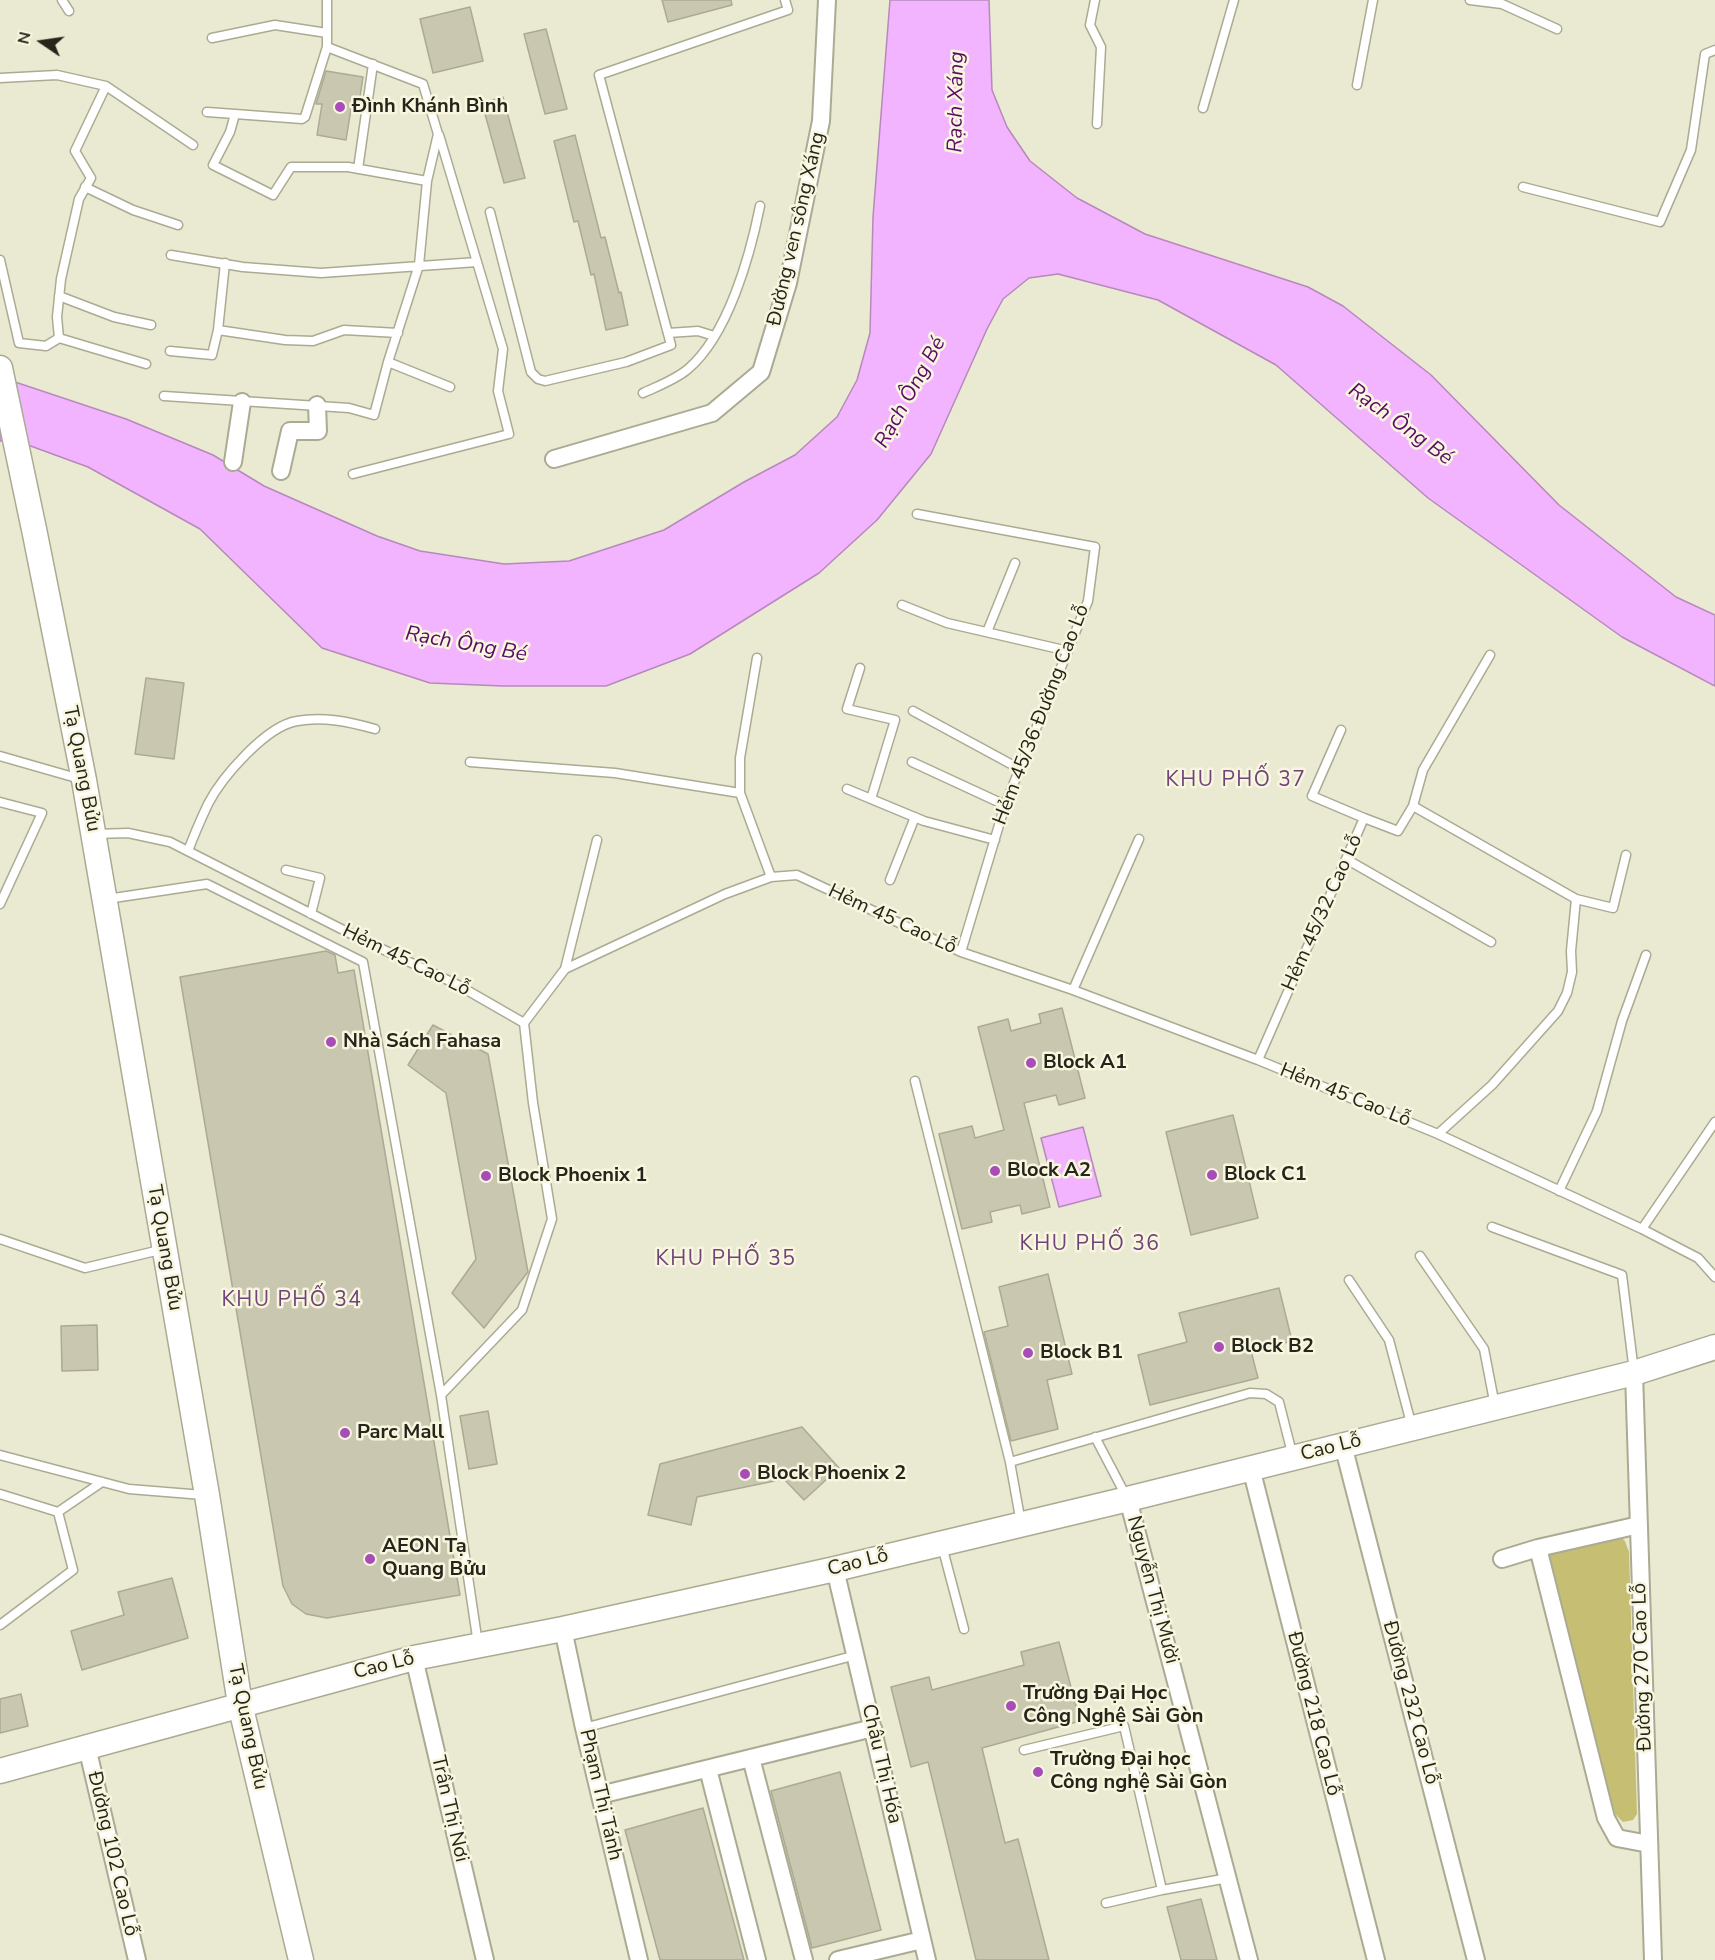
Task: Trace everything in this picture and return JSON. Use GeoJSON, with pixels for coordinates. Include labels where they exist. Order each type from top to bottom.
{"type":"FeatureCollection","features":[{"type":"Feature","properties":{"kind":"street","name":"Đường ven sông Xáng"},"geometry":{"type":"LineString","coordinates":[[554,459],[712,413],[761,372],[788,284],[821,121],[827,0]]}},
{"type":"Feature","properties":{"kind":"street","name":"Tạ Quang Bửu"},"geometry":{"type":"LineString","coordinates":[[0,368],[36,534],[84,780],[207,1495],[240,1704],[301,1960]]}},
{"type":"Feature","properties":{"kind":"street"},"geometry":{"type":"LineString","coordinates":[[233,462],[242,402]]}},
{"type":"Feature","properties":{"kind":"street"},"geometry":{"type":"LineString","coordinates":[[280,471],[290,431],[318,431],[317,405]]}},
{"type":"Feature","properties":{"kind":"street","name":"Cao Lỗ"},"geometry":{"type":"LineString","coordinates":[[0,1771],[414,1658],[478,1647],[835,1569],[1128,1499],[1634,1373],[1715,1347]]}},
{"type":"Feature","properties":{"kind":"street","name":"Đường 270 Cao Lỗ"},"geometry":{"type":"LineString","coordinates":[[1634,1373],[1653,1960]]}},
{"type":"Feature","properties":{"kind":"street","name":"Đường 232 Cao Lỗ"},"geometry":{"type":"LineString","coordinates":[[1343,1445],[1476,1960]]}},
{"type":"Feature","properties":{"kind":"street","name":"Đường 218 Cao Lỗ"},"geometry":{"type":"LineString","coordinates":[[1251,1468],[1376,1960]]}},
{"type":"Feature","properties":{"kind":"street","name":"Nguyễn Thị Mười"},"geometry":{"type":"LineString","coordinates":[[1128,1499],[1250,1960]]}},
{"type":"Feature","properties":{"kind":"street"},"geometry":{"type":"LineString","coordinates":[[1502,1559],[1538,1548],[1639,1525]]}},
{"type":"Feature","properties":{"kind":"street"},"geometry":{"type":"LineString","coordinates":[[1538,1548],[1606,1818],[1617,1838],[1649,1844]]}},
{"type":"Feature","properties":{"kind":"street","name":"Châu Thị Hóa"},"geometry":{"type":"LineString","coordinates":[[835,1569],[927,1960]]}},
{"type":"Feature","properties":{"kind":"street","name":"Phạm Thị Tánh"},"geometry":{"type":"LineString","coordinates":[[563,1629],[639,1960]]}},
{"type":"Feature","properties":{"kind":"street","name":"Trần Thị Nơi"},"geometry":{"type":"LineString","coordinates":[[414,1658],[485,1960]]}},
{"type":"Feature","properties":{"kind":"street"},"geometry":{"type":"LineString","coordinates":[[600,1795],[873,1728]]}},
{"type":"Feature","properties":{"kind":"street","name":"Đường 102 Cao Lỗ"},"geometry":{"type":"LineString","coordinates":[[87,1747],[137,1960]]}},
{"type":"Feature","properties":{"kind":"street"},"geometry":{"type":"LineString","coordinates":[[752,1758],[804,1960]]}},
{"type":"Feature","properties":{"kind":"street"},"geometry":{"type":"LineString","coordinates":[[708,1769],[756,1960]]}},
{"type":"Feature","properties":{"kind":"street"},"geometry":{"type":"LineString","coordinates":[[838,1960],[922,1940]]}},
{"type":"Feature","properties":{"kind":"lane"},"geometry":{"type":"LineString","coordinates":[[62,0],[69,11]]}},
{"type":"Feature","properties":{"kind":"lane"},"geometry":{"type":"LineString","coordinates":[[207,112],[302,119],[305,117],[327,47],[327,0]]}},
{"type":"Feature","properties":{"kind":"lane"},"geometry":{"type":"LineString","coordinates":[[490,212],[531,372],[538,379],[545,381],[626,362],[671,345],[599,75],[788,10],[785,0]]}},
{"type":"Feature","properties":{"kind":"lane"},"geometry":{"type":"LineString","coordinates":[[1095,0],[1090,26],[1101,47],[1097,124]]}},
{"type":"Feature","properties":{"kind":"lane"},"geometry":{"type":"LineString","coordinates":[[1203,108],[1234,0]]}},
{"type":"Feature","properties":{"kind":"lane"},"geometry":{"type":"LineString","coordinates":[[1357,85],[1373,0]]}},
{"type":"Feature","properties":{"kind":"lane"},"geometry":{"type":"LineString","coordinates":[[1470,0],[1502,4],[1557,29]]}},
{"type":"Feature","properties":{"kind":"lane"},"geometry":{"type":"LineString","coordinates":[[212,38],[274,25],[327,33]]}},
{"type":"Feature","properties":{"kind":"lane"},"geometry":{"type":"LineString","coordinates":[[327,47],[423,84],[503,350],[498,392],[509,434],[353,474]]}},
{"type":"Feature","properties":{"kind":"lane"},"geometry":{"type":"LineString","coordinates":[[1523,187],[1660,222],[1691,150],[1705,54],[1715,50]]}},
{"type":"Feature","properties":{"kind":"lane"},"geometry":{"type":"LineString","coordinates":[[358,169],[373,64]]}},
{"type":"Feature","properties":{"kind":"lane"},"geometry":{"type":"LineString","coordinates":[[0,78],[57,75],[106,86],[193,145]]}},
{"type":"Feature","properties":{"kind":"lane"},"geometry":{"type":"LineString","coordinates":[[58,338],[59,296],[79,199],[91,178],[75,152],[106,86]]}},
{"type":"Feature","properties":{"kind":"lane"},"geometry":{"type":"LineString","coordinates":[[235,114],[230,132],[213,165],[273,195],[291,166],[358,169],[427,181]]}},
{"type":"Feature","properties":{"kind":"lane"},"geometry":{"type":"LineString","coordinates":[[164,396],[317,405],[349,408],[374,415],[388,362],[419,265],[427,181],[438,134]]}},
{"type":"Feature","properties":{"kind":"lane"},"geometry":{"type":"LineString","coordinates":[[85,187],[133,210],[178,225]]}},
{"type":"Feature","properties":{"kind":"lane"},"geometry":{"type":"LineString","coordinates":[[643,393],[689,368],[714,336],[738,288],[756,229],[760,206]]}},
{"type":"Feature","properties":{"kind":"lane"},"geometry":{"type":"LineString","coordinates":[[171,255],[243,267],[321,273],[477,262]]}},
{"type":"Feature","properties":{"kind":"lane"},"geometry":{"type":"LineString","coordinates":[[0,260],[19,343],[46,346],[58,338]]}},
{"type":"Feature","properties":{"kind":"lane"},"geometry":{"type":"LineString","coordinates":[[170,351],[212,355],[218,330],[225,263]]}},
{"type":"Feature","properties":{"kind":"lane"},"geometry":{"type":"LineString","coordinates":[[59,296],[114,317],[151,325]]}},
{"type":"Feature","properties":{"kind":"lane"},"geometry":{"type":"LineString","coordinates":[[218,330],[285,340],[313,341],[344,330],[398,333]]}},
{"type":"Feature","properties":{"kind":"lane"},"geometry":{"type":"LineString","coordinates":[[668,333],[698,331],[714,336]]}},
{"type":"Feature","properties":{"kind":"lane"},"geometry":{"type":"LineString","coordinates":[[58,338],[146,364]]}},
{"type":"Feature","properties":{"kind":"lane"},"geometry":{"type":"LineString","coordinates":[[388,362],[450,387]]}},
{"type":"Feature","properties":{"kind":"lane","name":"Hẻm 45/36 Đường Cao Lỗ"},"geometry":{"type":"LineString","coordinates":[[918,514],[1095,546],[1088,601],[1005,804],[961,952]]}},
{"type":"Feature","properties":{"kind":"lane"},"geometry":{"type":"LineString","coordinates":[[987,632],[1015,563]]}},
{"type":"Feature","properties":{"kind":"lane"},"geometry":{"type":"LineString","coordinates":[[902,605],[947,623],[1068,651]]}},
{"type":"Feature","properties":{"kind":"lane"},"geometry":{"type":"LineString","coordinates":[[1365,818],[1398,831],[1413,806],[1423,770],[1490,655]]}},
{"type":"Feature","properties":{"kind":"lane"},"geometry":{"type":"LineString","coordinates":[[757,658],[740,758],[740,793],[771,877]]}},
{"type":"Feature","properties":{"kind":"lane"},"geometry":{"type":"LineString","coordinates":[[860,668],[848,709],[895,720],[871,799]]}},
{"type":"Feature","properties":{"kind":"lane"},"geometry":{"type":"LineString","coordinates":[[913,711],[1020,769]]}},
{"type":"Feature","properties":{"kind":"lane"},"geometry":{"type":"LineString","coordinates":[[188,851],[209,803],[220,786],[238,763],[267,736],[295,721],[319,718],[375,729]]}},
{"type":"Feature","properties":{"kind":"lane","name":"Hẻm 45/32 Cao Lỗ"},"geometry":{"type":"LineString","coordinates":[[1258,1060],[1365,818],[1312,796],[1341,730]]}},
{"type":"Feature","properties":{"kind":"lane"},"geometry":{"type":"LineString","coordinates":[[0,756],[84,780]]}},
{"type":"Feature","properties":{"kind":"lane"},"geometry":{"type":"LineString","coordinates":[[470,762],[615,773],[740,793]]}},
{"type":"Feature","properties":{"kind":"lane"},"geometry":{"type":"LineString","coordinates":[[912,762],[1005,804]]}},
{"type":"Feature","properties":{"kind":"lane"},"geometry":{"type":"LineString","coordinates":[[847,789],[915,817],[995,840]]}},
{"type":"Feature","properties":{"kind":"lane"},"geometry":{"type":"LineString","coordinates":[[0,802],[42,813],[0,904]]}},
{"type":"Feature","properties":{"kind":"lane"},"geometry":{"type":"LineString","coordinates":[[1413,806],[1576,899],[1613,908],[1626,855]]}},
{"type":"Feature","properties":{"kind":"lane"},"geometry":{"type":"LineString","coordinates":[[890,880],[915,817]]}},
{"type":"Feature","properties":{"kind":"lane","name":"Hẻm 45 Cao Lỗ"},"geometry":{"type":"LineString","coordinates":[[93,834],[128,833],[170,842],[458,985],[524,1023],[565,969],[684,911],[771,877],[797,876],[961,952],[1073,990],[1258,1060],[1438,1134],[1698,1258],[1715,1277]]}},
{"type":"Feature","properties":{"kind":"lane"},"geometry":{"type":"LineString","coordinates":[[1073,990],[1139,839]]}},
{"type":"Feature","properties":{"kind":"lane"},"geometry":{"type":"LineString","coordinates":[[565,969],[597,840]]}},
{"type":"Feature","properties":{"kind":"lane"},"geometry":{"type":"LineString","coordinates":[[1346,860],[1491,942]]}},
{"type":"Feature","properties":{"kind":"lane"},"geometry":{"type":"LineString","coordinates":[[285,870],[320,878],[311,914]]}},
{"type":"Feature","properties":{"kind":"lane"},"geometry":{"type":"LineString","coordinates":[[104,900],[207,884],[363,962],[441,1395],[478,1647]]}},
{"type":"Feature","properties":{"kind":"lane"},"geometry":{"type":"LineString","coordinates":[[1438,1134],[1492,1085],[1558,1011],[1567,993],[1572,972],[1576,899]]}},
{"type":"Feature","properties":{"kind":"lane"},"geometry":{"type":"LineString","coordinates":[[1560,1191],[1597,1111],[1623,1022],[1646,955]]}},
{"type":"Feature","properties":{"kind":"lane"},"geometry":{"type":"LineString","coordinates":[[441,1395],[522,1310],[552,1219],[533,1103],[524,1023]]}},
{"type":"Feature","properties":{"kind":"lane"},"geometry":{"type":"LineString","coordinates":[[915,1082],[1010,1462],[1021,1524]]}},
{"type":"Feature","properties":{"kind":"lane"},"geometry":{"type":"LineString","coordinates":[[1641,1229],[1715,1122]]}},
{"type":"Feature","properties":{"kind":"lane"},"geometry":{"type":"LineString","coordinates":[[1492,1227],[1622,1275],[1634,1373]]}},
{"type":"Feature","properties":{"kind":"lane"},"geometry":{"type":"LineString","coordinates":[[0,1239],[85,1268],[164,1248]]}},
{"type":"Feature","properties":{"kind":"lane"},"geometry":{"type":"LineString","coordinates":[[1420,1256],[1484,1349],[1496,1407]]}},
{"type":"Feature","properties":{"kind":"lane"},"geometry":{"type":"LineString","coordinates":[[1350,1280],[1389,1340],[1412,1428]]}},
{"type":"Feature","properties":{"kind":"lane"},"geometry":{"type":"LineString","coordinates":[[1010,1462],[1250,1393],[1266,1394],[1279,1402],[1293,1458]]}},
{"type":"Feature","properties":{"kind":"lane"},"geometry":{"type":"LineString","coordinates":[[1095,1437],[1128,1499]]}},
{"type":"Feature","properties":{"kind":"lane"},"geometry":{"type":"LineString","coordinates":[[0,1455],[129,1489],[207,1495]]}},
{"type":"Feature","properties":{"kind":"lane"},"geometry":{"type":"LineString","coordinates":[[58,1512],[102,1482]]}},
{"type":"Feature","properties":{"kind":"lane"},"geometry":{"type":"LineString","coordinates":[[0,1494],[58,1512]]}},
{"type":"Feature","properties":{"kind":"lane"},"geometry":{"type":"LineString","coordinates":[[0,1625],[74,1570],[58,1512]]}},
{"type":"Feature","properties":{"kind":"lane"},"geometry":{"type":"LineString","coordinates":[[941,1543],[964,1629]]}},
{"type":"Feature","properties":{"kind":"lane"},"geometry":{"type":"LineString","coordinates":[[584,1728],[855,1655]]}},
{"type":"Feature","properties":{"kind":"lane"},"geometry":{"type":"LineString","coordinates":[[1024,1750],[1124,1726],[1162,1890]]}},
{"type":"Feature","properties":{"kind":"lane"},"geometry":{"type":"LineString","coordinates":[[1106,1903],[1228,1878]]}},
{"type":"Feature","properties":{"kind":"shaded area"},"geometry":{"type":"Polygon","coordinates":[[[1618,1535],[1625,1541],[1629,1552],[1637,1814],[1633,1820],[1623,1822],[1615,1814],[1545,1554],[1618,1535]]]}},
{"type":"Feature","properties":{"kind":"water"},"geometry":{"type":"Polygon","coordinates":[[[890,0],[989,0],[992,90],[1007,127],[1030,161],[1077,198],[1145,234],[1308,287],[1343,306],[1431,375],[1559,505],[1676,597],[1715,615],[1715,686],[1622,637],[1428,498],[1276,365],[1158,300],[1058,274],[1029,278],[1003,299],[987,329],[931,454],[877,520],[819,573],[690,654],[606,686],[430,683],[322,648],[200,529],[88,467],[17,441],[0,441],[0,377],[126,419],[213,455],[264,486],[377,536],[420,551],[504,564],[569,561],[664,530],[744,482],[795,455],[837,417],[857,380],[870,333],[873,217],[890,0]]]}},
{"type":"Feature","properties":{"kind":"water"},"geometry":{"type":"Polygon","coordinates":[[[1083,1127],[1101,1196],[1059,1207],[1041,1138],[1083,1127]]]}},
{"type":"Feature","properties":{"kind":"building"},"geometry":{"type":"Polygon","coordinates":[[[662,0],[731,0],[732,5],[668,22],[662,0]]]}},
{"type":"Feature","properties":{"kind":"building"},"geometry":{"type":"Polygon","coordinates":[[[470,7],[483,61],[433,73],[420,19],[470,7]]]}},
{"type":"Feature","properties":{"kind":"building"},"geometry":{"type":"Polygon","coordinates":[[[546,29],[567,109],[545,114],[524,34],[546,29]]]}},
{"type":"Feature","properties":{"kind":"building","name":"Đình Khánh Bình"},"geometry":{"type":"Polygon","coordinates":[[[326,71],[363,77],[358,110],[351,109],[346,140],[317,135],[322,104],[316,104],[326,71]]]}},
{"type":"Feature","properties":{"kind":"building"},"geometry":{"type":"Polygon","coordinates":[[[503,97],[525,178],[504,183],[482,103],[503,97]]]}},
{"type":"Feature","properties":{"kind":"building"},"geometry":{"type":"Polygon","coordinates":[[[575,135],[601,238],[605,237],[628,325],[606,330],[594,274],[591,275],[578,221],[574,222],[554,141],[575,135]]]}},
{"type":"Feature","properties":{"kind":"building"},"geometry":{"type":"Polygon","coordinates":[[[146,678],[184,683],[174,759],[135,754],[146,678]]]}},
{"type":"Feature","properties":{"kind":"building","name":"Parc Mall"},"geometry":{"type":"Polygon","coordinates":[[[326,951],[335,955],[338,973],[354,970],[460,1595],[327,1618],[306,1614],[292,1604],[283,1586],[180,977],[326,951]]]}},
{"type":"Feature","properties":{"kind":"building"},"geometry":{"type":"Polygon","coordinates":[[[1062,1008],[1085,1098],[1059,1105],[1056,1095],[1024,1103],[1050,1207],[1022,1214],[1020,1205],[990,1212],[992,1222],[962,1229],[939,1134],[972,1126],[975,1138],[1004,1130],[978,1027],[1008,1019],[1011,1031],[1041,1023],[1039,1014],[1062,1008]]]}},
{"type":"Feature","properties":{"kind":"building","name":"Block Phoenix 1"},"geometry":{"type":"Polygon","coordinates":[[[433,1025],[488,1054],[528,1272],[484,1328],[452,1293],[476,1259],[446,1093],[408,1065],[433,1025]]]}},
{"type":"Feature","properties":{"kind":"building","name":"Block C1"},"geometry":{"type":"Polygon","coordinates":[[[1233,1115],[1258,1218],[1191,1235],[1166,1132],[1233,1115]]]}},
{"type":"Feature","properties":{"kind":"building","name":"Block B1"},"geometry":{"type":"Polygon","coordinates":[[[1048,1274],[1072,1374],[1047,1380],[1058,1429],[1011,1441],[984,1332],[1008,1326],[999,1287],[1048,1274]]]}},
{"type":"Feature","properties":{"kind":"building","name":"Block B2"},"geometry":{"type":"Polygon","coordinates":[[[1279,1288],[1292,1341],[1251,1351],[1258,1378],[1150,1405],[1138,1355],[1187,1342],[1179,1313],[1279,1288]]]}},
{"type":"Feature","properties":{"kind":"building"},"geometry":{"type":"Polygon","coordinates":[[[97,1325],[98,1370],[62,1371],[61,1326],[97,1325]]]}},
{"type":"Feature","properties":{"kind":"building"},"geometry":{"type":"Polygon","coordinates":[[[488,1411],[497,1464],[469,1469],[460,1416],[488,1411]]]}},
{"type":"Feature","properties":{"kind":"building","name":"Block Phoenix 2"},"geometry":{"type":"Polygon","coordinates":[[[802,1427],[839,1468],[804,1500],[784,1479],[697,1497],[691,1525],[648,1515],[660,1464],[802,1427]]]}},
{"type":"Feature","properties":{"kind":"building"},"geometry":{"type":"Polygon","coordinates":[[[172,1578],[188,1638],[82,1670],[71,1631],[124,1615],[118,1592],[172,1578]]]}},
{"type":"Feature","properties":{"kind":"building"},"geometry":{"type":"Polygon","coordinates":[[[1059,1642],[1080,1721],[982,1748],[1005,1843],[1018,1839],[1049,1960],[976,1960],[928,1762],[911,1767],[891,1687],[929,1677],[932,1690],[1024,1665],[1021,1652],[1059,1642]]]}},
{"type":"Feature","properties":{"kind":"building"},"geometry":{"type":"Polygon","coordinates":[[[21,1694],[28,1726],[0,1733],[0,1699],[21,1694]]]}},
{"type":"Feature","properties":{"kind":"building"},"geometry":{"type":"Polygon","coordinates":[[[840,1772],[881,1930],[812,1948],[771,1791],[840,1772]]]}},
{"type":"Feature","properties":{"kind":"building"},"geometry":{"type":"Polygon","coordinates":[[[703,1808],[744,1960],[660,1960],[625,1830],[703,1808]]]}},
{"type":"Feature","properties":{"kind":"building"},"geometry":{"type":"Polygon","coordinates":[[[1201,1899],[1217,1960],[1181,1960],[1167,1907],[1201,1899]]]}},
{"type":"Feature","properties":{"kind":"place","name":"Đình Khánh Bình"},"geometry":{"type":"Point","coordinates":[340,107]}},
{"type":"Feature","properties":{"kind":"place","name":"Nhà Sách Fahasa"},"geometry":{"type":"Point","coordinates":[331,1042]}},
{"type":"Feature","properties":{"kind":"place","name":"Block A1"},"geometry":{"type":"Point","coordinates":[1031,1063]}},
{"type":"Feature","properties":{"kind":"place","name":"Block A2"},"geometry":{"type":"Point","coordinates":[995,1171]}},
{"type":"Feature","properties":{"kind":"place","name":"Block C1"},"geometry":{"type":"Point","coordinates":[1212,1175]}},
{"type":"Feature","properties":{"kind":"place","name":"Block Phoenix 1"},"geometry":{"type":"Point","coordinates":[486,1176]}},
{"type":"Feature","properties":{"kind":"place","name":"Block B2"},"geometry":{"type":"Point","coordinates":[1219,1347]}},
{"type":"Feature","properties":{"kind":"place","name":"Block B1"},"geometry":{"type":"Point","coordinates":[1028,1353]}},
{"type":"Feature","properties":{"kind":"place","name":"Parc Mall"},"geometry":{"type":"Point","coordinates":[345,1433]}},
{"type":"Feature","properties":{"kind":"place","name":"Block Phoenix 2"},"geometry":{"type":"Point","coordinates":[745,1474]}},
{"type":"Feature","properties":{"kind":"place","name":"AEON Tạ Quang Bửu"},"geometry":{"type":"Point","coordinates":[370,1559]}},
{"type":"Feature","properties":{"kind":"place","name":"Trường Đại Học Công Nghệ Sài Gòn"},"geometry":{"type":"Point","coordinates":[1011,1706]}},
{"type":"Feature","properties":{"kind":"place","name":"Trường Đại học Công nghệ Sài Gòn"},"geometry":{"type":"Point","coordinates":[1038,1772]}},
{"type":"Feature","properties":{"kind":"district","name":"KHU PHỐ 37"},"geometry":{"type":"Point","coordinates":[1236,781]}},
{"type":"Feature","properties":{"kind":"district","name":"KHU PHỐ 36"},"geometry":{"type":"Point","coordinates":[1090,1245]}},
{"type":"Feature","properties":{"kind":"district","name":"KHU PHỐ 35"},"geometry":{"type":"Point","coordinates":[726,1260]}},
{"type":"Feature","properties":{"kind":"district","name":"KHU PHỐ 34"},"geometry":{"type":"Point","coordinates":[292,1301]}},
{"type":"Feature","properties":{"kind":"water label","name":"Rạch Xáng"},"geometry":{"type":"Point","coordinates":[957,102]}},
{"type":"Feature","properties":{"kind":"water label","name":"Rạch Ông Bé"},"geometry":{"type":"Point","coordinates":[911,393]}},
{"type":"Feature","properties":{"kind":"water label","name":"Rạch Ông Bé"},"geometry":{"type":"Point","coordinates":[1400,425]}},
{"type":"Feature","properties":{"kind":"water label","name":"Rạch Ông Bé"},"geometry":{"type":"Point","coordinates":[466,645]}}]}
